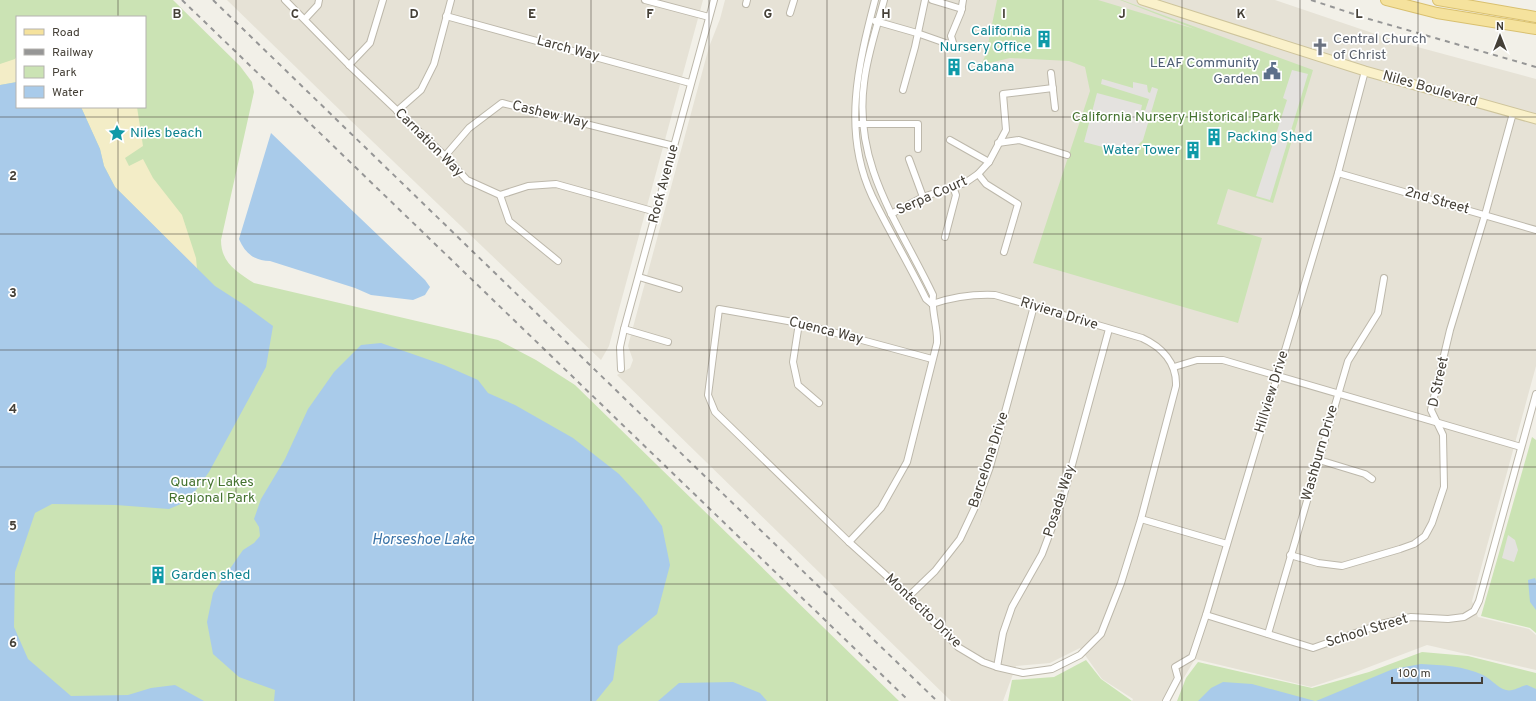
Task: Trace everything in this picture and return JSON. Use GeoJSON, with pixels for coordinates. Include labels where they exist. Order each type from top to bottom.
{"type":"FeatureCollection","features":[{"type":"Feature","properties":{"kind":"main road","name":"Niles Boulevard"},"geometry":{"type":"LineString","coordinates":[[1142,0],[1365,70],[1536,119]]}},
{"type":"Feature","properties":{"kind":"main road"},"geometry":{"type":"LineString","coordinates":[[1386,0],[1450,15],[1536,29]]}},
{"type":"Feature","properties":{"kind":"main road"},"geometry":{"type":"LineString","coordinates":[[1438,0],[1536,17]]}},
{"type":"Feature","properties":{"kind":"street","name":"Carnation Way"},"geometry":{"type":"LineString","coordinates":[[285,0],[348,65],[445,156],[467,180],[500,195]]}},
{"type":"Feature","properties":{"kind":"street"},"geometry":{"type":"LineString","coordinates":[[305,19],[318,5],[319,0]]}},
{"type":"Feature","properties":{"kind":"street"},"geometry":{"type":"LineString","coordinates":[[348,65],[370,43],[383,0]]}},
{"type":"Feature","properties":{"kind":"street"},"geometry":{"type":"LineString","coordinates":[[397,111],[421,90],[434,64],[451,0]]}},
{"type":"Feature","properties":{"kind":"street"},"geometry":{"type":"LineString","coordinates":[[645,0],[709,17]]}},
{"type":"Feature","properties":{"kind":"street","name":"Rock Avenue"},"geometry":{"type":"LineString","coordinates":[[621,369],[620,347],[624,329],[690,83],[714,0]]}},
{"type":"Feature","properties":{"kind":"street"},"geometry":{"type":"LineString","coordinates":[[790,13],[794,0]]}},
{"type":"Feature","properties":{"kind":"street"},"geometry":{"type":"LineString","coordinates":[[875,0],[858,69],[855,124],[859,154],[872,195],[926,299],[932,304]]}},
{"type":"Feature","properties":{"kind":"street"},"geometry":{"type":"LineString","coordinates":[[849,542],[881,508],[907,462],[937,343],[938,331],[932,304],[934,295],[880,192],[871,167],[864,138],[862,124],[864,84],[884,0]]}},
{"type":"Feature","properties":{"kind":"street"},"geometry":{"type":"LineString","coordinates":[[903,90],[915,47],[925,0]]}},
{"type":"Feature","properties":{"kind":"street"},"geometry":{"type":"LineString","coordinates":[[932,0],[962,9]]}},
{"type":"Feature","properties":{"kind":"street"},"geometry":{"type":"LineString","coordinates":[[870,20],[917,33],[954,46],[951,36],[962,9],[963,0]]}},
{"type":"Feature","properties":{"kind":"street","name":"Larch Way"},"geometry":{"type":"LineString","coordinates":[[446,16],[690,83]]}},
{"type":"Feature","properties":{"kind":"street","name":"Hillview Drive"},"geometry":{"type":"LineString","coordinates":[[1166,701],[1178,678],[1175,668],[1192,657],[1206,615],[1338,172],[1365,70]]}},
{"type":"Feature","properties":{"kind":"street"},"geometry":{"type":"LineString","coordinates":[[1051,73],[1055,108]]}},
{"type":"Feature","properties":{"kind":"street","name":"Serpa Court"},"geometry":{"type":"LineString","coordinates":[[891,214],[923,197],[953,188],[978,174],[989,162],[1006,130],[1003,94],[1053,88]]}},
{"type":"Feature","properties":{"kind":"street","name":"Cashew Way"},"geometry":{"type":"LineString","coordinates":[[445,156],[469,128],[502,102],[674,146]]}},
{"type":"Feature","properties":{"kind":"street","name":"D Street"},"geometry":{"type":"LineString","coordinates":[[1290,555],[1318,563],[1342,566],[1414,544],[1424,536],[1432,523],[1444,487],[1443,435],[1431,410],[1450,330],[1485,215],[1513,113]]}},
{"type":"Feature","properties":{"kind":"street"},"geometry":{"type":"LineString","coordinates":[[855,124],[918,124],[918,149]]}},
{"type":"Feature","properties":{"kind":"street"},"geometry":{"type":"LineString","coordinates":[[950,140],[989,162]]}},
{"type":"Feature","properties":{"kind":"street"},"geometry":{"type":"LineString","coordinates":[[998,143],[1019,140],[1067,154]]}},
{"type":"Feature","properties":{"kind":"street"},"geometry":{"type":"LineString","coordinates":[[909,159],[923,197]]}},
{"type":"Feature","properties":{"kind":"street","name":"2nd Street"},"geometry":{"type":"LineString","coordinates":[[1338,172],[1536,230]]}},
{"type":"Feature","properties":{"kind":"street"},"geometry":{"type":"LineString","coordinates":[[978,174],[986,184],[1018,204],[1004,252]]}},
{"type":"Feature","properties":{"kind":"street"},"geometry":{"type":"LineString","coordinates":[[558,261],[509,221],[500,195],[528,186],[556,184],[656,212]]}},
{"type":"Feature","properties":{"kind":"street"},"geometry":{"type":"LineString","coordinates":[[945,237],[956,195],[953,188]]}},
{"type":"Feature","properties":{"kind":"street"},"geometry":{"type":"LineString","coordinates":[[639,277],[679,289]]}},
{"type":"Feature","properties":{"kind":"street","name":"Washburn Drive"},"geometry":{"type":"LineString","coordinates":[[1268,634],[1348,361],[1378,314],[1384,278]]}},
{"type":"Feature","properties":{"kind":"street","name":"Riviera Drive"},"geometry":{"type":"LineString","coordinates":[[932,304],[972,294],[995,295],[1142,338],[1162,350],[1174,368]]}},
{"type":"Feature","properties":{"kind":"street","name":"Barcelona Drive"},"geometry":{"type":"LineString","coordinates":[[909,596],[935,571],[960,539],[976,505],[990,467],[1034,306]]}},
{"type":"Feature","properties":{"kind":"street","name":"Cuenca Way"},"geometry":{"type":"LineString","coordinates":[[719,309],[799,323],[932,359]]}},
{"type":"Feature","properties":{"kind":"street","name":"Montecito Drive"},"geometry":{"type":"LineString","coordinates":[[719,309],[708,395],[715,412],[849,542],[909,596],[958,647],[983,662],[1023,673],[1052,669],[1080,655],[1101,634],[1121,583],[1141,519],[1176,386],[1174,368]]}},
{"type":"Feature","properties":{"kind":"street"},"geometry":{"type":"LineString","coordinates":[[799,323],[793,362],[798,385],[818,403]]}},
{"type":"Feature","properties":{"kind":"street"},"geometry":{"type":"LineString","coordinates":[[624,329],[668,342]]}},
{"type":"Feature","properties":{"kind":"street","name":"Posada Way"},"geometry":{"type":"LineString","coordinates":[[997,667],[1003,633],[1012,607],[1042,554],[1063,498],[1109,329]]}},
{"type":"Feature","properties":{"kind":"street"},"geometry":{"type":"LineString","coordinates":[[1174,368],[1197,360],[1223,360],[1521,447]]}},
{"type":"Feature","properties":{"kind":"street","name":"School Street"},"geometry":{"type":"LineString","coordinates":[[1206,615],[1313,648],[1381,624],[1411,617],[1448,619],[1464,617],[1474,611],[1479,601],[1501,527],[1536,394]]}},
{"type":"Feature","properties":{"kind":"street"},"geometry":{"type":"LineString","coordinates":[[1319,460],[1364,474],[1372,479]]}},
{"type":"Feature","properties":{"kind":"street"},"geometry":{"type":"LineString","coordinates":[[1141,519],[1227,544]]}},
{"type":"Feature","properties":{"kind":"shaded area"},"geometry":{"type":"Polygon","coordinates":[[[227,0],[703,0],[609,346],[601,360],[347,117],[227,0]]]}},
{"type":"Feature","properties":{"kind":"shaded area"},"geometry":{"type":"Polygon","coordinates":[[[725,0],[1275,0],[1399,42],[1536,79],[1536,366],[1472,601],[1478,617],[1529,629],[1536,635],[1536,670],[1427,645],[1348,675],[1311,687],[1195,659],[1170,701],[1132,701],[1133,699],[1102,679],[1080,648],[1050,663],[1016,666],[1003,701],[951,701],[617,375],[630,368],[633,360],[628,346],[629,342],[709,47],[720,19],[725,0]]]}},
{"type":"Feature","properties":{"kind":"shaded area"},"geometry":{"type":"Polygon","coordinates":[[[1292,70],[1308,74],[1270,200],[1256,196],[1287,100],[1283,98],[1292,70]]]}},
{"type":"Feature","properties":{"kind":"shaded area"},"geometry":{"type":"Polygon","coordinates":[[[1102,79],[1133,88],[1133,82],[1147,85],[1148,92],[1150,93],[1152,87],[1158,89],[1143,140],[1129,154],[1084,142],[1097,93],[1142,105],[1141,110],[1145,111],[1149,99],[1101,84],[1102,79]]]}},
{"type":"Feature","properties":{"kind":"shaded area"},"geometry":{"type":"Polygon","coordinates":[[[1508,535],[1515,540],[1518,550],[1514,562],[1502,558],[1508,535]]]}},
{"type":"Feature","properties":{"kind":"green space","name":"Quarry Lakes Regional Park"},"geometry":{"type":"Polygon","coordinates":[[[0,0],[173,0],[240,66],[252,82],[254,92],[221,240],[224,255],[236,271],[254,283],[498,340],[536,360],[575,385],[899,701],[0,701],[0,0]]]}},
{"type":"Feature","properties":{"kind":"green space","name":"California Nursery Historical Park"},"geometry":{"type":"Polygon","coordinates":[[[997,0],[1098,0],[1195,29],[1120,0],[1122,0],[1313,70],[1273,203],[1228,189],[1217,224],[1262,238],[1238,323],[1033,263],[1090,91],[1085,67],[1069,61],[1010,58],[981,65],[986,54],[997,0]]]}},
{"type":"Feature","properties":{"kind":"green space"},"geometry":{"type":"Polygon","coordinates":[[[1532,437],[1536,440],[1536,633],[1530,628],[1481,616],[1532,437]]]}},
{"type":"Feature","properties":{"kind":"green space"},"geometry":{"type":"Polygon","coordinates":[[[1422,652],[1468,656],[1536,673],[1536,701],[1177,701],[1186,678],[1198,662],[1312,688],[1369,672],[1422,652]]]}},
{"type":"Feature","properties":{"kind":"green space"},"geometry":{"type":"Polygon","coordinates":[[[1086,660],[1101,679],[1132,701],[1008,701],[1012,680],[1054,677],[1086,660]]]}},
{"type":"Feature","properties":{"kind":"sand"},"geometry":{"type":"Polygon","coordinates":[[[16,58],[16,82],[0,85],[0,64],[16,58]]]}},
{"type":"Feature","properties":{"kind":"sand"},"geometry":{"type":"Polygon","coordinates":[[[81,108],[137,108],[143,146],[125,158],[129,166],[143,159],[153,178],[182,215],[196,258],[197,269],[115,187],[104,166],[100,149],[81,108]]]}},
{"type":"Feature","properties":{"kind":"water"},"geometry":{"type":"Polygon","coordinates":[[[16,82],[16,108],[81,108],[100,149],[104,166],[115,187],[215,286],[273,326],[266,367],[209,472],[188,501],[169,509],[116,505],[52,504],[35,513],[15,572],[14,627],[28,659],[71,696],[128,695],[151,688],[175,685],[204,701],[0,701],[0,85],[16,82]]]}},
{"type":"Feature","properties":{"kind":"water"},"geometry":{"type":"Polygon","coordinates":[[[271,133],[425,280],[430,287],[425,295],[413,300],[371,295],[355,288],[270,261],[259,260],[247,252],[239,239],[271,133]]]}},
{"type":"Feature","properties":{"kind":"water","name":"Horseshoe Lake"},"geometry":{"type":"Polygon","coordinates":[[[381,343],[444,365],[478,380],[488,393],[515,405],[573,438],[619,474],[641,498],[662,526],[670,565],[657,614],[618,646],[613,680],[596,701],[274,701],[275,690],[239,677],[213,654],[207,622],[213,593],[243,550],[254,543],[260,536],[259,527],[254,519],[261,499],[285,459],[308,409],[334,372],[361,345],[381,343]]]}},
{"type":"Feature","properties":{"kind":"water"},"geometry":{"type":"Polygon","coordinates":[[[1535,578],[1536,610],[1530,602],[1528,580],[1535,578]]]}},
{"type":"Feature","properties":{"kind":"water"},"geometry":{"type":"Polygon","coordinates":[[[1421,664],[1461,668],[1476,672],[1506,690],[1527,685],[1536,689],[1536,701],[1316,701],[1393,669],[1421,664]]]}},
{"type":"Feature","properties":{"kind":"water"},"geometry":{"type":"Polygon","coordinates":[[[733,682],[760,693],[767,701],[658,701],[679,683],[733,682]]]}},
{"type":"Feature","properties":{"kind":"water"},"geometry":{"type":"Polygon","coordinates":[[[1223,682],[1252,684],[1315,701],[1198,701],[1211,688],[1223,682]]]}},
{"type":"Feature","properties":{"kind":"railway"},"geometry":{"type":"LineString","coordinates":[[182,0],[909,701]]}},
{"type":"Feature","properties":{"kind":"railway"},"geometry":{"type":"LineString","coordinates":[[213,0],[937,701]]}},
{"type":"Feature","properties":{"kind":"railway"},"geometry":{"type":"LineString","coordinates":[[1311,0],[1369,19],[1536,67]]}},
{"type":"Feature","properties":{"kind":"place","name":"California Nursery Office"},"geometry":{"type":"Point","coordinates":[1044,39]}},
{"type":"Feature","properties":{"kind":"place","name":"Central Church of Christ"},"geometry":{"type":"Point","coordinates":[1320,47]}},
{"type":"Feature","properties":{"kind":"place","name":"Cabana"},"geometry":{"type":"Point","coordinates":[954,67]}},
{"type":"Feature","properties":{"kind":"place","name":"LEAF Community Garden"},"geometry":{"type":"Point","coordinates":[1272,71]}},
{"type":"Feature","properties":{"kind":"place","name":"Niles beach"},"geometry":{"type":"Point","coordinates":[117,133]}},
{"type":"Feature","properties":{"kind":"place","name":"Packing Shed"},"geometry":{"type":"Point","coordinates":[1214,137]}},
{"type":"Feature","properties":{"kind":"place","name":"Water Tower"},"geometry":{"type":"Point","coordinates":[1193,150]}},
{"type":"Feature","properties":{"kind":"place","name":"Garden shed"},"geometry":{"type":"Point","coordinates":[158,575]}}]}
